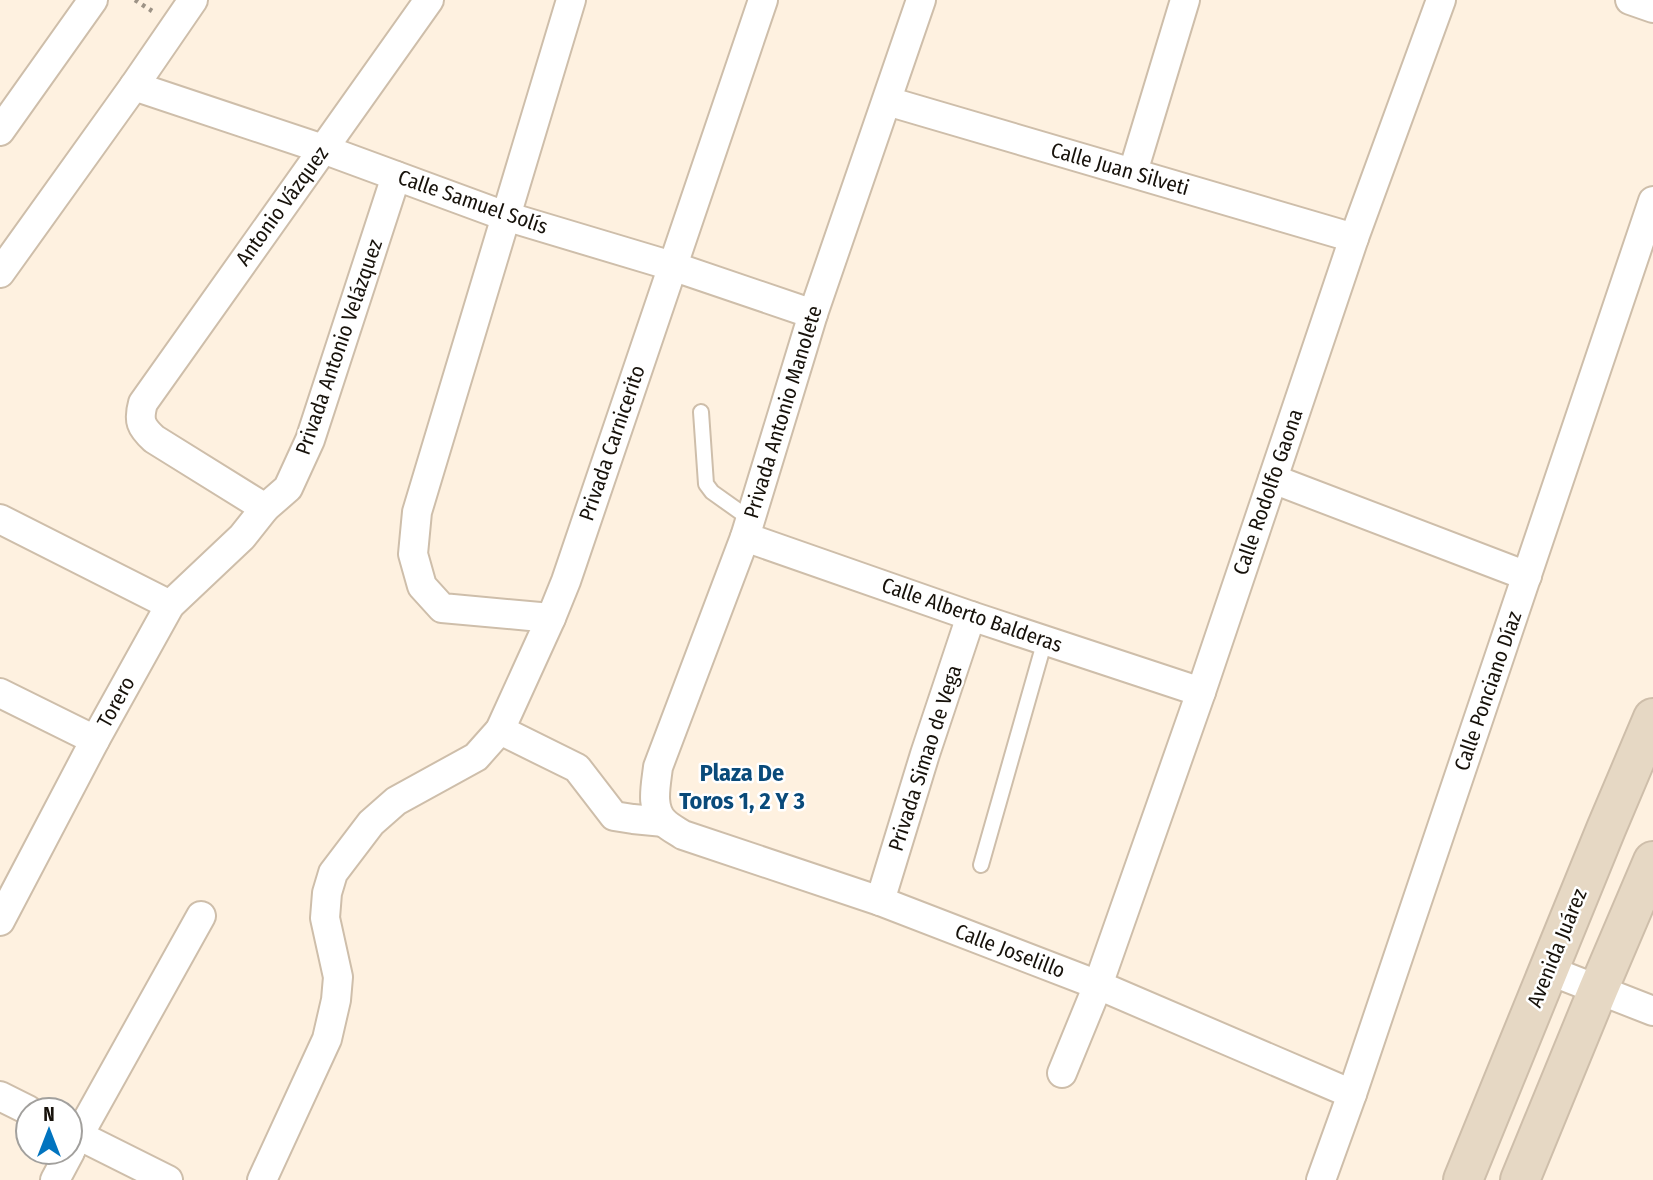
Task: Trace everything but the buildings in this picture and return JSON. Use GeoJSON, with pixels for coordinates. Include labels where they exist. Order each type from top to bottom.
{"type":"FeatureCollection","features":[{"type":"Feature","properties":{"kind":"main road","name":"Avenida Juárez"},"geometry":{"type":"LineString","coordinates":[[1463,1180],[1653,718]]}},
{"type":"Feature","properties":{"kind":"main road"},"geometry":{"type":"LineString","coordinates":[[1520,1180],[1598,990],[1651,871]]}},
{"type":"Feature","properties":{"kind":"street"},"geometry":{"type":"LineString","coordinates":[[0,131],[93,0]]}},
{"type":"Feature","properties":{"kind":"street"},"geometry":{"type":"LineString","coordinates":[[0,273],[193,0]]}},
{"type":"Feature","properties":{"kind":"street","name":"Antonio Vázquez"},"geometry":{"type":"LineString","coordinates":[[265,508],[154,439],[141,424],[139,414],[148,394],[429,0]]}},
{"type":"Feature","properties":{"kind":"street"},"geometry":{"type":"LineString","coordinates":[[551,618],[442,608],[422,586],[414,554],[417,512],[571,0]]}},
{"type":"Feature","properties":{"kind":"street","name":"Privada Carnicerito"},"geometry":{"type":"LineString","coordinates":[[262,1180],[327,1039],[338,977],[326,918],[327,893],[333,873],[371,823],[396,801],[475,757],[500,730],[566,581],[763,0]]}},
{"type":"Feature","properties":{"kind":"street","name":"Privada Antonio Manolete"},"geometry":{"type":"LineString","coordinates":[[664,822],[655,802],[658,767],[748,528],[813,314],[921,0]]}},
{"type":"Feature","properties":{"kind":"street"},"geometry":{"type":"LineString","coordinates":[[1133,172],[1185,0]]}},
{"type":"Feature","properties":{"kind":"street","name":"Calle Rodolfo Gaona"},"geometry":{"type":"LineString","coordinates":[[1062,1073],[1098,985],[1201,692],[1354,238],[1441,0]]}},
{"type":"Feature","properties":{"kind":"street"},"geometry":{"type":"LineString","coordinates":[[1630,0],[1653,8]]}},
{"type":"Feature","properties":{"kind":"street","name":"Calle Samuel Solís"},"geometry":{"type":"LineString","coordinates":[[134,86],[323,149],[505,216],[813,314]]}},
{"type":"Feature","properties":{"kind":"street","name":"Calle Juan Silveti"},"geometry":{"type":"LineString","coordinates":[[887,101],[1354,238]]}},
{"type":"Feature","properties":{"kind":"street","name":"Privada Antonio Velázquez"},"geometry":{"type":"LineString","coordinates":[[265,508],[288,488],[310,440],[396,176]]}},
{"type":"Feature","properties":{"kind":"street","name":"Calle Ponciano Díaz"},"geometry":{"type":"LineString","coordinates":[[1321,1180],[1653,201]]}},
{"type":"Feature","properties":{"kind":"street"},"geometry":{"type":"LineString","coordinates":[[1273,479],[1527,576]]}},
{"type":"Feature","properties":{"kind":"street","name":"Torero"},"geometry":{"type":"LineString","coordinates":[[4,904],[170,606],[242,537],[265,508]]}},
{"type":"Feature","properties":{"kind":"street"},"geometry":{"type":"LineString","coordinates":[[0,519],[170,606]]}},
{"type":"Feature","properties":{"kind":"street","name":"Calle Alberto Balderas"},"geometry":{"type":"LineString","coordinates":[[748,528],[971,615],[1201,692]]}},
{"type":"Feature","properties":{"kind":"street","name":"Privada Simao de Vega"},"geometry":{"type":"LineString","coordinates":[[880,901],[971,615]]}},
{"type":"Feature","properties":{"kind":"street"},"geometry":{"type":"LineString","coordinates":[[0,692],[95,740]]}},
{"type":"Feature","properties":{"kind":"street"},"geometry":{"type":"LineString","coordinates":[[500,730],[577,768],[614,816],[664,822]]}},
{"type":"Feature","properties":{"kind":"street","name":"Calle Joselillo"},"geometry":{"type":"LineString","coordinates":[[664,822],[683,835],[880,901],[1098,985],[1352,1094]]}},
{"type":"Feature","properties":{"kind":"street"},"geometry":{"type":"LineString","coordinates":[[84,1122],[201,916]]}},
{"type":"Feature","properties":{"kind":"street"},"geometry":{"type":"LineString","coordinates":[[1548,970],[1653,1011]]}},
{"type":"Feature","properties":{"kind":"street"},"geometry":{"type":"LineString","coordinates":[[84,1148],[168,1180]]}},
{"type":"Feature","properties":{"kind":"lane"},"geometry":{"type":"LineString","coordinates":[[701,412],[706,484],[748,528]]}},
{"type":"Feature","properties":{"kind":"lane"},"geometry":{"type":"LineString","coordinates":[[981,865],[1045,640]]}},
{"type":"Feature","properties":{"kind":"district","name":"Plaza De Toros 1, 2 Y 3"},"geometry":{"type":"Point","coordinates":[742,787]}}]}
